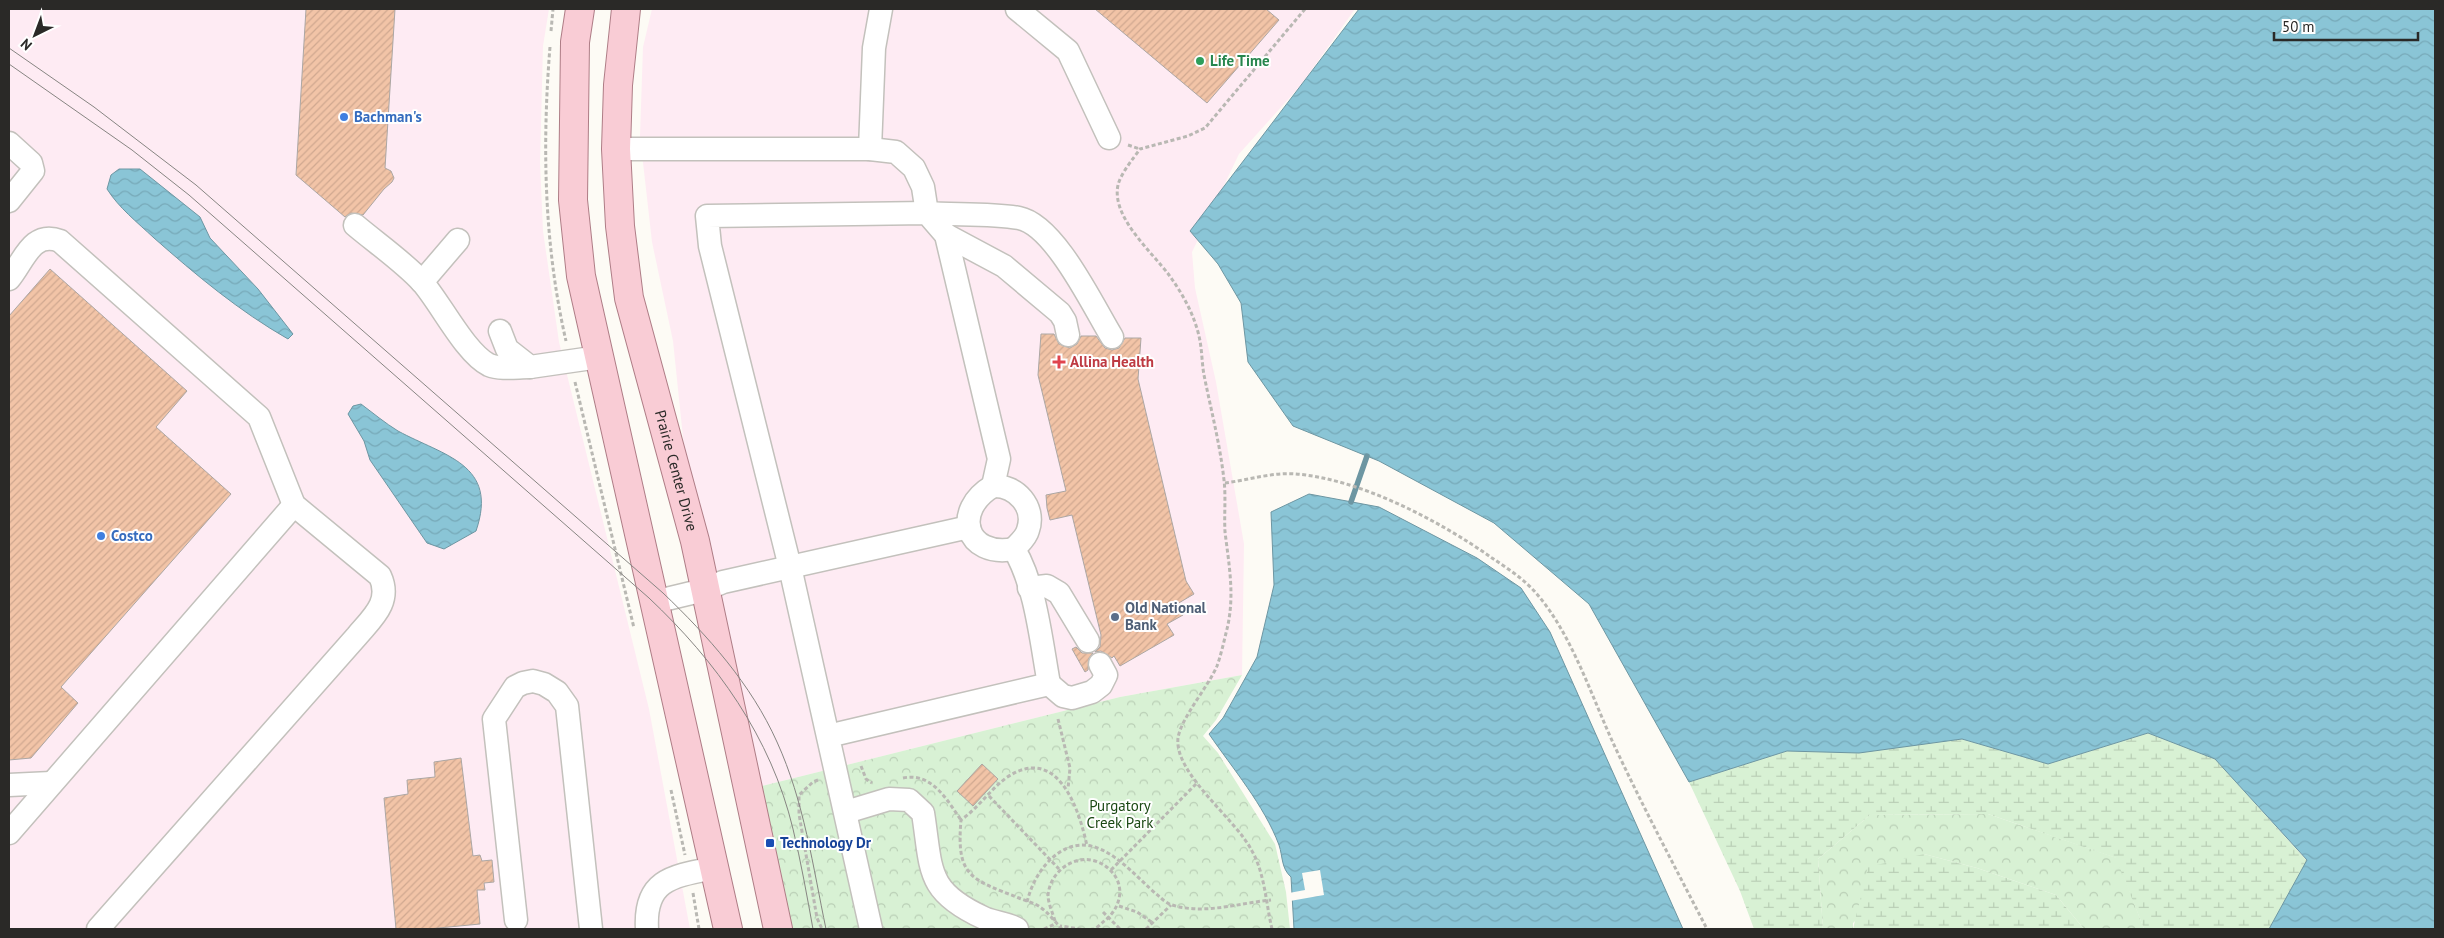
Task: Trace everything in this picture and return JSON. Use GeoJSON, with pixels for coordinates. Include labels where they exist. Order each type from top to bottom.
{"type":"FeatureCollection","features":[{"type":"Feature","properties":{"kind":"main road"},"geometry":{"type":"LineString","coordinates":[[580,9],[575,52],[573,200],[581,276],[728,929]]}},
{"type":"Feature","properties":{"kind":"main road","name":"Prairie Center Drive"},"geometry":{"type":"LineString","coordinates":[[626,9],[618,85],[616,149],[620,226],[629,298],[695,542],[778,929]]}},
{"type":"Feature","properties":{"kind":"lane"},"geometry":{"type":"LineString","coordinates":[[870,149],[874,48],[881,9]]}},
{"type":"Feature","properties":{"kind":"lane"},"geometry":{"type":"LineString","coordinates":[[1018,9],[1068,51],[1109,138]]}},
{"type":"Feature","properties":{"kind":"lane"},"geometry":{"type":"LineString","coordinates":[[9,143],[30,163],[33,171],[9,201]]}},
{"type":"Feature","properties":{"kind":"lane"},"geometry":{"type":"LineString","coordinates":[[616,149],[870,149],[896,152],[914,168],[923,187],[927,213],[946,235],[1004,266],[1060,314],[1065,321],[1068,335]]}},
{"type":"Feature","properties":{"kind":"lane"},"geometry":{"type":"LineString","coordinates":[[871,929],[790,567],[710,246],[707,216],[927,213],[1020,218],[1041,228],[1057,246],[1112,337]]}},
{"type":"Feature","properties":{"kind":"lane"},"geometry":{"type":"LineString","coordinates":[[355,225],[422,282],[442,312],[480,358],[490,365],[501,368],[530,367],[599,357]]}},
{"type":"Feature","properties":{"kind":"lane"},"geometry":{"type":"LineString","coordinates":[[946,235],[999,459],[994,486]]}},
{"type":"Feature","properties":{"kind":"lane"},"geometry":{"type":"LineString","coordinates":[[9,279],[40,239],[50,237],[60,241],[259,417],[294,505],[380,576],[385,586],[380,608],[98,929]]}},
{"type":"Feature","properties":{"kind":"lane"},"geometry":{"type":"LineString","coordinates":[[422,282],[458,240]]}},
{"type":"Feature","properties":{"kind":"lane"},"geometry":{"type":"LineString","coordinates":[[500,331],[507,350],[530,367]]}},
{"type":"Feature","properties":{"kind":"lane"},"geometry":{"type":"LineString","coordinates":[[994,486],[1002,486],[1020,496],[1030,513],[1028,532],[1014,548],[1002,551],[981,545],[974,538],[969,527],[970,510],[974,501],[994,486]]}},
{"type":"Feature","properties":{"kind":"lane"},"geometry":{"type":"LineString","coordinates":[[9,833],[294,505]]}},
{"type":"Feature","properties":{"kind":"lane"},"geometry":{"type":"LineString","coordinates":[[654,602],[704,590],[723,582],[969,527]]}},
{"type":"Feature","properties":{"kind":"lane"},"geometry":{"type":"LineString","coordinates":[[1014,548],[1023,563],[1049,684],[1063,696],[1072,698],[1092,692],[1102,685],[1106,675],[1100,664]]}},
{"type":"Feature","properties":{"kind":"lane"},"geometry":{"type":"LineString","coordinates":[[1029,588],[1047,586],[1059,593],[1088,641]]}},
{"type":"Feature","properties":{"kind":"lane"},"geometry":{"type":"LineString","coordinates":[[516,920],[494,720],[515,687],[533,681],[544,684],[557,692],[566,706],[591,929]]}},
{"type":"Feature","properties":{"kind":"lane"},"geometry":{"type":"LineString","coordinates":[[828,736],[1049,684]]}},
{"type":"Feature","properties":{"kind":"lane"},"geometry":{"type":"LineString","coordinates":[[9,786],[52,783]]}},
{"type":"Feature","properties":{"kind":"lane"},"geometry":{"type":"LineString","coordinates":[[846,812],[889,798],[909,800],[924,813],[927,855],[933,875],[946,895],[964,909],[988,920],[1017,929]]}},
{"type":"Feature","properties":{"kind":"lane"},"geometry":{"type":"LineString","coordinates":[[647,929],[649,899],[659,885],[678,876],[715,868]]}},
{"type":"Feature","properties":{"kind":"path"},"geometry":{"type":"LineString","coordinates":[[1272,929],[1261,876],[1252,850],[1197,783],[1181,757],[1178,738],[1184,722],[1216,667],[1228,628],[1232,601],[1230,559],[1225,531],[1225,483],[1219,442],[1203,374],[1200,339],[1197,330],[1187,303],[1171,277],[1124,218],[1118,206],[1118,185],[1132,159],[1140,149],[1188,136],[1205,128],[1305,9]]}},
{"type":"Feature","properties":{"kind":"path"},"geometry":{"type":"LineString","coordinates":[[1225,483],[1296,474],[1331,481],[1393,501],[1461,536],[1514,573],[1535,592],[1551,613],[1570,649],[1616,749],[1707,929]]}},
{"type":"Feature","properties":{"kind":"path"},"geometry":{"type":"LineString","coordinates":[[1058,719],[1070,768],[1068,790]]}},
{"type":"Feature","properties":{"kind":"path"},"geometry":{"type":"LineString","coordinates":[[1058,925],[1040,907],[984,885],[971,876],[965,868],[960,849],[961,820],[989,796],[1005,779],[1018,771],[1032,768],[1045,770],[1059,779],[1068,790],[1082,824],[1087,846]]}},
{"type":"Feature","properties":{"kind":"path"},"geometry":{"type":"LineString","coordinates":[[822,929],[817,918],[804,851],[799,814],[799,795],[813,782],[825,778]]}},
{"type":"Feature","properties":{"kind":"path"},"geometry":{"type":"LineString","coordinates":[[862,782],[871,783]]}},
{"type":"Feature","properties":{"kind":"path"},"geometry":{"type":"LineString","coordinates":[[1111,870],[1197,783]]}},
{"type":"Feature","properties":{"kind":"path"},"geometry":{"type":"LineString","coordinates":[[989,796],[1060,869]]}},
{"type":"Feature","properties":{"kind":"path"},"geometry":{"type":"LineString","coordinates":[[1027,902],[1035,880],[1051,858],[1068,847],[1087,846],[1109,853],[1120,860],[1148,887],[1171,905],[1207,909],[1271,900]]}},
{"type":"Feature","properties":{"kind":"path"},"geometry":{"type":"LineString","coordinates":[[1044,929],[1058,925],[1095,929],[1110,918],[1118,906],[1120,887],[1111,870],[1097,862],[1080,860],[1060,869],[1053,877],[1048,896],[1058,925]]}},
{"type":"Feature","properties":{"kind":"path"},"geometry":{"type":"LineString","coordinates":[[1146,929],[1171,905]]}},
{"type":"Feature","properties":{"kind":"path"},"geometry":{"type":"LineString","coordinates":[[1118,906],[1137,912],[1153,923]]}},
{"type":"Feature","properties":{"kind":"path"},"geometry":{"type":"LineString","coordinates":[[1103,912],[1120,929]]}},
{"type":"Feature","properties":{"kind":"path"},"geometry":{"type":"LineString","coordinates":[[1054,929],[1058,925]]}},
{"type":"Feature","properties":{"kind":"shaded area"},"geometry":{"type":"Polygon","coordinates":[[[9,9],[549,9],[543,46],[540,163],[543,231],[559,342],[649,709],[690,929],[9,929],[9,9]]]}},
{"type":"Feature","properties":{"kind":"shaded area"},"geometry":{"type":"Polygon","coordinates":[[[652,9],[1355,9],[1301,85],[1239,154],[1192,252],[1195,288],[1216,382],[1244,544],[1242,675],[1120,697],[758,787],[684,447],[673,341],[652,242],[640,136],[643,47],[652,9]]]}},
{"type":"Feature","properties":{"kind":"green space","name":"Purgatory Creek Park"},"geometry":{"type":"Polygon","coordinates":[[[1242,675],[1216,720],[1203,736],[1218,753],[1275,844],[1286,892],[1290,929],[789,929],[758,787],[1120,697],[1242,675]]]}},
{"type":"Feature","properties":{"kind":"green space"},"geometry":{"type":"Polygon","coordinates":[[[2148,733],[2215,759],[2307,861],[2269,929],[2144,929],[2116,858],[1988,814],[1870,815],[1818,859],[1823,929],[1754,929],[1740,891],[1689,782],[1787,751],[1962,739],[2048,764],[2148,733]]]}},
{"type":"Feature","properties":{"kind":"green space"},"geometry":{"type":"Polygon","coordinates":[[[1988,814],[2117,858],[2144,929],[2084,929],[2056,895],[1977,868],[1924,854],[1853,923],[1853,929],[1823,929],[1818,859],[1870,815],[1988,814]]]}},
{"type":"Feature","properties":{"kind":"green space"},"geometry":{"type":"Polygon","coordinates":[[[1924,854],[1977,868],[2056,895],[2084,929],[1853,929],[1868,867],[1924,854]]]}},
{"type":"Feature","properties":{"kind":"water"},"geometry":{"type":"Polygon","coordinates":[[[1359,9],[2435,9],[2435,929],[2269,929],[2307,860],[2215,759],[2148,733],[2048,764],[1962,739],[1859,753],[1787,751],[1689,782],[1589,604],[1494,523],[1379,461],[1293,426],[1248,362],[1241,303],[1218,264],[1190,231],[1359,9]]]}},
{"type":"Feature","properties":{"kind":"water"},"geometry":{"type":"Polygon","coordinates":[[[119,169],[140,169],[200,217],[210,238],[258,289],[293,334],[288,339],[218,292],[129,215],[107,189],[111,175],[119,169]]]}},
{"type":"Feature","properties":{"kind":"water"},"geometry":{"type":"Polygon","coordinates":[[[361,404],[398,431],[463,465],[474,477],[480,491],[481,508],[476,531],[444,549],[427,543],[370,460],[364,441],[348,414],[353,406],[361,404]]]}},
{"type":"Feature","properties":{"kind":"water"},"geometry":{"type":"Polygon","coordinates":[[[1309,494],[1379,507],[1477,558],[1521,588],[1550,632],[1683,929],[1294,929],[1291,877],[1284,866],[1273,830],[1257,802],[1209,734],[1223,718],[1257,657],[1274,585],[1271,512],[1309,494]]]}},
{"type":"Feature","properties":{"kind":"pier"},"geometry":{"type":"Polygon","coordinates":[[[1320,870],[1324,895],[1290,901],[1289,893],[1305,890],[1302,873],[1320,870]]]}},
{"type":"Feature","properties":{"kind":"building","name":"Bachman's"},"geometry":{"type":"Polygon","coordinates":[[[306,9],[395,9],[385,168],[391,171],[394,178],[363,215],[351,213],[345,217],[296,175],[306,9]]]}},
{"type":"Feature","properties":{"kind":"building","name":"Life Time"},"geometry":{"type":"Polygon","coordinates":[[[1095,9],[1266,9],[1279,20],[1207,103],[1095,9]]]}},
{"type":"Feature","properties":{"kind":"building","name":"Costco"},"geometry":{"type":"Polygon","coordinates":[[[50,269],[187,391],[156,427],[231,494],[61,687],[78,703],[31,758],[9,760],[9,316],[50,269]]]}},
{"type":"Feature","properties":{"kind":"building"},"geometry":{"type":"Polygon","coordinates":[[[1041,334],[1054,334],[1059,344],[1070,348],[1077,344],[1081,336],[1096,336],[1105,348],[1112,350],[1119,348],[1125,338],[1141,338],[1138,379],[1186,581],[1194,594],[1177,604],[1183,615],[1167,624],[1174,635],[1120,666],[1114,656],[1112,658],[1101,651],[1095,652],[1100,647],[1101,635],[1072,515],[1050,520],[1047,508],[1046,495],[1066,491],[1038,375],[1041,334]]]}},
{"type":"Feature","properties":{"kind":"building"},"geometry":{"type":"Polygon","coordinates":[[[1076,647],[1082,653],[1093,653],[1089,658],[1088,670],[1085,672],[1072,649],[1076,647]]]}},
{"type":"Feature","properties":{"kind":"building"},"geometry":{"type":"Polygon","coordinates":[[[461,758],[473,856],[480,855],[482,861],[492,860],[494,882],[484,883],[485,890],[477,890],[480,924],[428,929],[396,929],[384,798],[408,794],[407,780],[435,777],[434,762],[461,758]]]}},
{"type":"Feature","properties":{"kind":"building"},"geometry":{"type":"Polygon","coordinates":[[[982,764],[998,779],[973,806],[957,791],[982,764]]]}},
{"type":"Feature","properties":{"kind":"waterway"},"geometry":{"type":"LineString","coordinates":[[1351,502],[1367,456]]}},
{"type":"Feature","properties":{"kind":"tram line"},"geometry":{"type":"LineString","coordinates":[[9,48],[94,107],[196,185],[663,593],[696,626],[727,662],[755,700],[777,742],[801,811],[826,929]]}},
{"type":"Feature","properties":{"kind":"tram line"},"geometry":{"type":"LineString","coordinates":[[9,64],[132,150],[189,195],[674,622],[697,648],[738,703],[771,763],[793,829],[813,929]]}},
{"type":"Feature","properties":{"kind":"place","name":"Life Time"},"geometry":{"type":"Point","coordinates":[1200,61]}},
{"type":"Feature","properties":{"kind":"place","name":"Bachman's"},"geometry":{"type":"Point","coordinates":[344,117]}},
{"type":"Feature","properties":{"kind":"place","name":"Allina Health"},"geometry":{"type":"Point","coordinates":[1059,362]}},
{"type":"Feature","properties":{"kind":"place","name":"Costco"},"geometry":{"type":"Point","coordinates":[101,536]}},
{"type":"Feature","properties":{"kind":"place","name":"Old National Bank"},"geometry":{"type":"Point","coordinates":[1115,617]}},
{"type":"Feature","properties":{"kind":"place","name":"Technology Dr"},"geometry":{"type":"Point","coordinates":[770,843]}}]}
